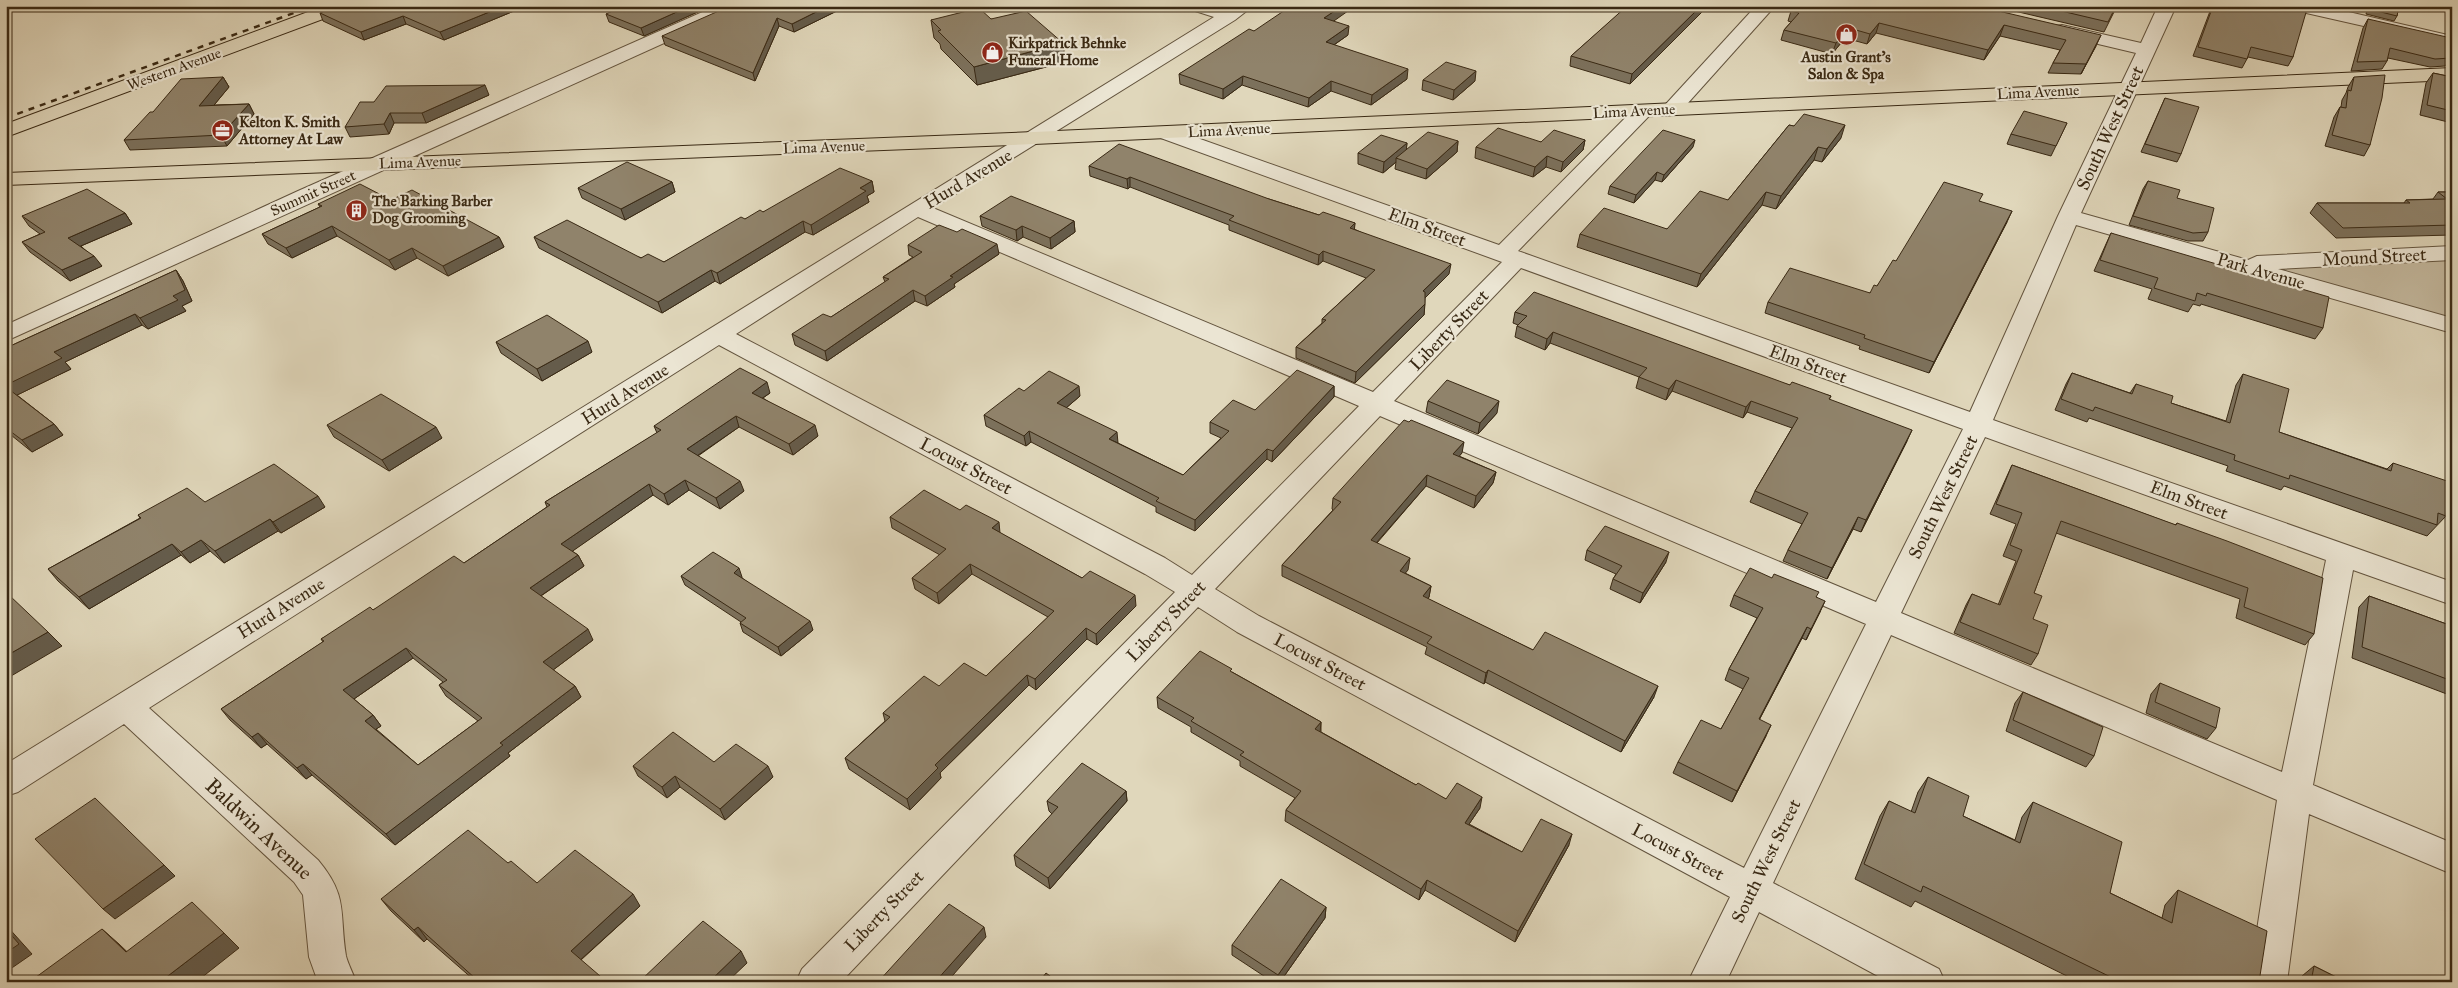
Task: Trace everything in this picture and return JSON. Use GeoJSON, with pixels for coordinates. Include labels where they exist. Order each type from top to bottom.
{"type":"FeatureCollection","features":[{"type":"Feature","properties":{"kind":"main road","name":"Western Avenue"},"geometry":{"type":"LineString","coordinates":[[6,131],[341,6]]}},
{"type":"Feature","properties":{"kind":"main road","name":"Lima Avenue"},"geometry":{"type":"LineString","coordinates":[[6,179],[1034,138],[2452,74]]}},
{"type":"Feature","properties":{"kind":"street","name":"Summit Street"},"geometry":{"type":"LineString","coordinates":[[6,334],[380,163],[731,6]]}},
{"type":"Feature","properties":{"kind":"street"},"geometry":{"type":"LineString","coordinates":[[1198,6],[1236,11]]}},
{"type":"Feature","properties":{"kind":"street"},"geometry":{"type":"LineString","coordinates":[[1672,109],[1766,6]]}},
{"type":"Feature","properties":{"kind":"street","name":"South West Street"},"geometry":{"type":"LineString","coordinates":[[1707,982],[1978,424],[2069,216],[2127,88],[2167,6]]}},
{"type":"Feature","properties":{"kind":"street"},"geometry":{"type":"LineString","coordinates":[[2299,6],[2452,41]]}},
{"type":"Feature","properties":{"kind":"street","name":"Hurd Avenue"},"geometry":{"type":"LineString","coordinates":[[6,782],[917,209],[1236,11]]}},
{"type":"Feature","properties":{"kind":"street"},"geometry":{"type":"LineString","coordinates":[[2048,27],[2146,50]]}},
{"type":"Feature","properties":{"kind":"street","name":"Liberty Street"},"geometry":{"type":"LineString","coordinates":[[816,982],[1377,405],[1644,110]]}},
{"type":"Feature","properties":{"kind":"street","name":"Elm Street"},"geometry":{"type":"LineString","coordinates":[[1164,132],[2452,594]]}},
{"type":"Feature","properties":{"kind":"street"},"geometry":{"type":"LineString","coordinates":[[917,209],[2452,860]]}},
{"type":"Feature","properties":{"kind":"street","name":"Park Avenue"},"geometry":{"type":"LineString","coordinates":[[2069,216],[2452,326]]}},
{"type":"Feature","properties":{"kind":"street","name":"Mound Street"},"geometry":{"type":"LineString","coordinates":[[2236,264],[2452,253]]}},
{"type":"Feature","properties":{"kind":"street","name":"Locust Street"},"geometry":{"type":"LineString","coordinates":[[719,335],[1155,566],[1248,624],[1926,982]]}},
{"type":"Feature","properties":{"kind":"street"},"geometry":{"type":"LineString","coordinates":[[2268,982],[2295,793],[2342,554]]}},
{"type":"Feature","properties":{"kind":"street","name":"Baldwin Avenue"},"geometry":{"type":"LineString","coordinates":[[126,707],[306,871],[320,888],[324,907],[328,957],[337,982]]}},
{"type":"Feature","properties":{"kind":"shaded area"},"geometry":{"type":"Polygon","coordinates":[[[2452,253],[2452,326],[2236,264],[2452,253]]]}},
{"type":"Feature","properties":{"kind":"building"},"geometry":{"type":"Polygon","coordinates":[[[337,6],[504,6],[440,32],[403,16],[361,32],[320,13],[337,6]]]}},
{"type":"Feature","properties":{"kind":"building"},"geometry":{"type":"Polygon","coordinates":[[[623,6],[690,6],[641,28],[606,14],[623,6]]]}},
{"type":"Feature","properties":{"kind":"building"},"geometry":{"type":"Polygon","coordinates":[[[730,6],[828,6],[792,24],[777,18],[753,73],[662,36],[730,6]]]}},
{"type":"Feature","properties":{"kind":"building"},"geometry":{"type":"Polygon","coordinates":[[[1291,6],[1342,6],[1324,18],[1349,26],[1326,42],[1408,69],[1372,95],[1331,81],[1309,98],[1243,76],[1223,89],[1179,74],[1249,29],[1254,31],[1291,6]]]}},
{"type":"Feature","properties":{"kind":"building"},"geometry":{"type":"Polygon","coordinates":[[[1627,6],[1701,6],[1632,74],[1571,56],[1627,6]]]}},
{"type":"Feature","properties":{"kind":"building"},"geometry":{"type":"Polygon","coordinates":[[[1795,6],[1977,6],[2101,35],[2086,64],[2053,63],[2066,40],[2004,25],[1988,50],[1879,23],[1870,34],[1849,28],[1836,43],[1784,30],[1799,13],[1791,11],[1795,6]]]}},
{"type":"Feature","properties":{"kind":"building"},"geometry":{"type":"Polygon","coordinates":[[[2040,6],[2116,6],[2108,22],[2040,6]]]}},
{"type":"Feature","properties":{"kind":"building"},"geometry":{"type":"Polygon","coordinates":[[[2213,6],[2294,6],[2307,9],[2293,57],[2251,47],[2247,59],[2198,47],[2213,6]]]}},
{"type":"Feature","properties":{"kind":"building"},"geometry":{"type":"Polygon","coordinates":[[[2370,6],[2399,6],[2397,16],[2369,9],[2370,6]]]}},
{"type":"Feature","properties":{"kind":"building"},"geometry":{"type":"Polygon","coordinates":[[[979,8],[991,19],[1026,11],[1063,43],[974,67],[938,31],[941,30],[931,20],[979,8]]]}},
{"type":"Feature","properties":{"kind":"building"},"geometry":{"type":"Polygon","coordinates":[[[2368,19],[2451,38],[2451,58],[2435,59],[2390,48],[2387,61],[2357,62],[2368,19]]]}},
{"type":"Feature","properties":{"kind":"building"},"geometry":{"type":"Polygon","coordinates":[[[1446,62],[1476,71],[1454,90],[1423,80],[1446,62]]]}},
{"type":"Feature","properties":{"kind":"building"},"geometry":{"type":"Polygon","coordinates":[[[2433,73],[2452,77],[2452,111],[2427,105],[2433,73]]]}},
{"type":"Feature","properties":{"kind":"building"},"geometry":{"type":"Polygon","coordinates":[[[2385,75],[2382,98],[2370,145],[2332,135],[2340,107],[2346,108],[2348,90],[2351,91],[2354,77],[2385,75]]]}},
{"type":"Feature","properties":{"kind":"building"},"geometry":{"type":"Polygon","coordinates":[[[223,77],[199,106],[249,104],[221,135],[124,140],[150,112],[153,112],[181,79],[223,77]]]}},
{"type":"Feature","properties":{"kind":"building"},"geometry":{"type":"Polygon","coordinates":[[[485,85],[422,113],[390,113],[384,124],[345,127],[360,102],[374,102],[386,86],[485,85]]]}},
{"type":"Feature","properties":{"kind":"building"},"geometry":{"type":"Polygon","coordinates":[[[2165,98],[2199,107],[2181,154],[2145,144],[2165,98]]]}},
{"type":"Feature","properties":{"kind":"building"},"geometry":{"type":"Polygon","coordinates":[[[2024,111],[2067,123],[2056,146],[2011,134],[2024,111]]]}},
{"type":"Feature","properties":{"kind":"building"},"geometry":{"type":"Polygon","coordinates":[[[1804,114],[1845,125],[1827,149],[1818,147],[1781,196],[1766,192],[1701,274],[1580,234],[1604,208],[1667,229],[1700,191],[1728,200],[1789,125],[1794,126],[1804,114]]]}},
{"type":"Feature","properties":{"kind":"building"},"geometry":{"type":"Polygon","coordinates":[[[1498,128],[1541,142],[1554,130],[1585,140],[1563,162],[1547,156],[1535,167],[1476,147],[1498,128]]]}},
{"type":"Feature","properties":{"kind":"building"},"geometry":{"type":"Polygon","coordinates":[[[1663,130],[1695,140],[1664,175],[1657,172],[1636,195],[1610,186],[1663,130]]]}},
{"type":"Feature","properties":{"kind":"building"},"geometry":{"type":"Polygon","coordinates":[[[1428,132],[1458,141],[1427,169],[1396,158],[1428,132]]]}},
{"type":"Feature","properties":{"kind":"building"},"geometry":{"type":"Polygon","coordinates":[[[1381,135],[1407,143],[1384,162],[1358,153],[1381,135]]]}},
{"type":"Feature","properties":{"kind":"building"},"geometry":{"type":"Polygon","coordinates":[[[1119,144],[1269,199],[1319,215],[1323,212],[1355,223],[1350,228],[1451,264],[1423,291],[1425,292],[1425,304],[1356,372],[1296,347],[1326,320],[1322,319],[1375,270],[1323,251],[1319,255],[1229,220],[1234,216],[1130,177],[1127,179],[1089,166],[1119,144]]]}},
{"type":"Feature","properties":{"kind":"building"},"geometry":{"type":"Polygon","coordinates":[[[627,162],[672,182],[621,209],[578,188],[627,162]]]}},
{"type":"Feature","properties":{"kind":"building"},"geometry":{"type":"Polygon","coordinates":[[[840,168],[872,181],[860,188],[866,191],[811,225],[803,221],[717,273],[711,270],[658,302],[534,237],[567,220],[641,258],[648,254],[664,262],[741,217],[745,219],[760,210],[763,212],[840,168]]]}},
{"type":"Feature","properties":{"kind":"building"},"geometry":{"type":"Polygon","coordinates":[[[2148,181],[2180,190],[2177,198],[2214,208],[2208,232],[2193,233],[2133,216],[2148,181]]]}},
{"type":"Feature","properties":{"kind":"building"},"geometry":{"type":"Polygon","coordinates":[[[1944,182],[1983,194],[1979,201],[2012,211],[1934,362],[1864,338],[1865,335],[1768,302],[1790,268],[1870,293],[1874,285],[1877,286],[1893,260],[1896,261],[1944,182]]]}},
{"type":"Feature","properties":{"kind":"building"},"geometry":{"type":"Polygon","coordinates":[[[360,184],[391,200],[412,190],[499,237],[443,266],[412,248],[389,260],[332,226],[286,248],[262,234],[322,206],[318,204],[360,184]]]}},
{"type":"Feature","properties":{"kind":"building"},"geometry":{"type":"Polygon","coordinates":[[[87,189],[125,213],[68,238],[94,256],[62,270],[22,242],[45,232],[22,216],[87,189]]]}},
{"type":"Feature","properties":{"kind":"building"},"geometry":{"type":"Polygon","coordinates":[[[2438,192],[2452,192],[2452,225],[2343,228],[2317,203],[2410,203],[2406,200],[2447,199],[2438,192]]]}},
{"type":"Feature","properties":{"kind":"building"},"geometry":{"type":"Polygon","coordinates":[[[1011,196],[1074,221],[1050,238],[1022,226],[1016,230],[980,216],[1011,196]]]}},
{"type":"Feature","properties":{"kind":"building"},"geometry":{"type":"Polygon","coordinates":[[[939,225],[957,232],[962,229],[997,244],[950,276],[953,277],[925,296],[913,290],[825,351],[792,334],[823,314],[831,317],[889,279],[883,277],[922,252],[908,245],[939,225]]]}},
{"type":"Feature","properties":{"kind":"building"},"geometry":{"type":"Polygon","coordinates":[[[2111,233],[2329,297],[2323,328],[2207,293],[2206,296],[2197,293],[2195,301],[2154,288],[2158,278],[2100,260],[2111,233]]]}},
{"type":"Feature","properties":{"kind":"building"},"geometry":{"type":"Polygon","coordinates":[[[176,270],[185,290],[173,296],[178,300],[140,318],[135,314],[54,352],[62,358],[6,385],[6,348],[176,270]]]}},
{"type":"Feature","properties":{"kind":"building"},"geometry":{"type":"Polygon","coordinates":[[[1534,292],[1790,385],[1792,382],[1831,396],[1829,399],[1912,430],[1866,520],[1858,517],[1832,568],[1788,550],[1808,513],[1755,491],[1798,418],[1751,401],[1746,407],[1676,380],[1669,389],[1639,377],[1647,368],[1553,332],[1547,339],[1517,326],[1527,316],[1515,312],[1534,292]]]}},
{"type":"Feature","properties":{"kind":"building"},"geometry":{"type":"Polygon","coordinates":[[[547,315],[588,341],[537,369],[496,342],[547,315]]]}},
{"type":"Feature","properties":{"kind":"building"},"geometry":{"type":"Polygon","coordinates":[[[740,368],[767,382],[752,393],[815,425],[789,444],[736,416],[687,449],[740,481],[716,498],[685,480],[664,494],[649,484],[561,544],[578,555],[530,588],[588,629],[543,662],[575,686],[500,743],[503,745],[386,834],[303,764],[297,768],[258,733],[252,737],[221,709],[324,641],[321,639],[370,607],[373,610],[454,556],[464,563],[550,505],[545,502],[661,430],[654,426],[740,368]],[[406,648],[343,690],[373,715],[365,721],[418,765],[482,718],[439,685],[447,680],[406,648]]]}},
{"type":"Feature","properties":{"kind":"building"},"geometry":{"type":"Polygon","coordinates":[[[1297,370],[1334,386],[1273,451],[1267,449],[1195,520],[1156,501],[1159,498],[1029,431],[1024,436],[984,415],[1019,388],[1024,391],[1049,371],[1079,386],[1057,403],[1117,432],[1109,439],[1183,475],[1229,431],[1210,422],[1233,400],[1255,410],[1297,370]]]}},
{"type":"Feature","properties":{"kind":"building"},"geometry":{"type":"Polygon","coordinates":[[[2072,373],[2132,394],[2136,384],[2173,396],[2171,403],[2230,423],[2243,374],[2289,389],[2279,432],[2391,471],[2393,463],[2450,482],[2446,516],[2438,513],[2437,525],[2290,475],[2289,479],[2234,460],[2235,455],[2095,407],[2093,411],[2061,399],[2072,373]]]}},
{"type":"Feature","properties":{"kind":"building"},"geometry":{"type":"Polygon","coordinates":[[[1447,380],[1499,401],[1480,423],[1428,401],[1447,380]]]}},
{"type":"Feature","properties":{"kind":"building"},"geometry":{"type":"Polygon","coordinates":[[[6,387],[54,424],[22,440],[6,428],[6,387]]]}},
{"type":"Feature","properties":{"kind":"building"},"geometry":{"type":"Polygon","coordinates":[[[381,394],[436,427],[382,460],[327,425],[381,394]]]}},
{"type":"Feature","properties":{"kind":"building"},"geometry":{"type":"Polygon","coordinates":[[[1404,420],[1409,422],[1411,420],[1464,442],[1453,454],[1496,472],[1476,496],[1427,475],[1371,540],[1410,558],[1400,571],[1431,586],[1423,596],[1533,650],[1545,632],[1658,686],[1625,741],[1488,670],[1486,673],[1427,643],[1432,637],[1282,565],[1341,502],[1333,498],[1404,420]]]}},
{"type":"Feature","properties":{"kind":"building"},"geometry":{"type":"Polygon","coordinates":[[[274,464],[318,496],[273,522],[270,519],[215,551],[201,540],[181,552],[172,544],[79,597],[48,569],[141,518],[138,515],[187,488],[205,502],[274,464]]]}},
{"type":"Feature","properties":{"kind":"building"},"geometry":{"type":"Polygon","coordinates":[[[2012,465],[2176,525],[2177,523],[2227,541],[2323,578],[2314,634],[2244,607],[2248,588],[2061,521],[2034,593],[2042,596],[2033,619],[2048,625],[2038,654],[1960,622],[1972,594],[2000,605],[2022,550],[2010,545],[2022,513],[1996,504],[2012,465]]]}},
{"type":"Feature","properties":{"kind":"building"},"geometry":{"type":"Polygon","coordinates":[[[924,490],[960,510],[966,505],[999,522],[992,528],[1082,578],[1090,571],[1135,595],[1096,634],[1086,628],[1035,679],[1027,675],[935,765],[938,768],[907,799],[845,758],[890,717],[883,713],[924,676],[939,686],[964,663],[986,676],[1054,611],[970,564],[937,593],[912,578],[946,549],[890,517],[924,490]]]}},
{"type":"Feature","properties":{"kind":"building"},"geometry":{"type":"Polygon","coordinates":[[[1605,526],[1669,552],[1643,593],[1613,579],[1622,566],[1587,550],[1605,526]]]}},
{"type":"Feature","properties":{"kind":"building"},"geometry":{"type":"Polygon","coordinates":[[[713,552],[739,568],[734,573],[810,621],[778,647],[740,623],[746,618],[681,576],[713,552]]]}},
{"type":"Feature","properties":{"kind":"building"},"geometry":{"type":"Polygon","coordinates":[[[1750,568],[1772,578],[1774,574],[1819,592],[1816,597],[1825,601],[1811,629],[1807,627],[1759,719],[1771,725],[1737,791],[1678,762],[1701,720],[1721,729],[1749,678],[1729,669],[1763,608],[1734,595],[1750,568]]]}},
{"type":"Feature","properties":{"kind":"building"},"geometry":{"type":"Polygon","coordinates":[[[9,595],[48,632],[6,656],[6,597],[9,595]]]}},
{"type":"Feature","properties":{"kind":"building"},"geometry":{"type":"Polygon","coordinates":[[[2369,596],[2452,626],[2452,681],[2362,647],[2369,596]]]}},
{"type":"Feature","properties":{"kind":"building"},"geometry":{"type":"Polygon","coordinates":[[[1200,651],[1232,669],[1230,671],[1321,722],[1315,729],[1416,785],[1418,783],[1446,799],[1457,783],[1482,797],[1465,823],[1522,852],[1541,819],[1572,834],[1518,931],[1427,880],[1421,889],[1286,810],[1301,791],[1240,755],[1244,752],[1191,721],[1194,718],[1157,697],[1200,651]]]}},
{"type":"Feature","properties":{"kind":"building"},"geometry":{"type":"Polygon","coordinates":[[[2160,683],[2220,708],[2216,728],[2155,702],[2160,683]]]}},
{"type":"Feature","properties":{"kind":"building"},"geometry":{"type":"Polygon","coordinates":[[[2023,692],[2103,727],[2094,756],[2013,720],[2023,692]]]}},
{"type":"Feature","properties":{"kind":"building"},"geometry":{"type":"Polygon","coordinates":[[[673,732],[714,762],[736,744],[768,766],[720,809],[675,776],[662,787],[633,766],[673,732]]]}},
{"type":"Feature","properties":{"kind":"building"},"geometry":{"type":"Polygon","coordinates":[[[1082,763],[1126,791],[1048,878],[1014,855],[1058,807],[1047,801],[1082,763]]]}},
{"type":"Feature","properties":{"kind":"building"},"geometry":{"type":"Polygon","coordinates":[[[1928,777],[1969,796],[1963,816],[2020,843],[2033,802],[2122,842],[2110,893],[2172,923],[2178,890],[2267,931],[2259,982],[2121,982],[1923,886],[1921,892],[1864,864],[1889,801],[1915,813],[1928,777]]]}},
{"type":"Feature","properties":{"kind":"building"},"geometry":{"type":"Polygon","coordinates":[[[95,798],[164,865],[103,909],[35,839],[95,798]]]}},
{"type":"Feature","properties":{"kind":"building"},"geometry":{"type":"Polygon","coordinates":[[[468,830],[508,863],[511,861],[537,883],[575,850],[633,894],[571,951],[607,982],[473,982],[476,979],[418,927],[414,930],[381,899],[468,830]]]}},
{"type":"Feature","properties":{"kind":"building"},"geometry":{"type":"Polygon","coordinates":[[[1281,879],[1326,907],[1278,975],[1232,945],[1281,879]]]}},
{"type":"Feature","properties":{"kind":"building"},"geometry":{"type":"Polygon","coordinates":[[[192,902],[224,933],[160,982],[33,982],[32,980],[102,929],[126,952],[192,902]]]}},
{"type":"Feature","properties":{"kind":"building"},"geometry":{"type":"Polygon","coordinates":[[[949,904],[984,927],[935,982],[878,982],[949,904]]]}},
{"type":"Feature","properties":{"kind":"building"},"geometry":{"type":"Polygon","coordinates":[[[703,921],[741,951],[709,982],[639,982],[703,921]]]}},
{"type":"Feature","properties":{"kind":"building"},"geometry":{"type":"Polygon","coordinates":[[[6,929],[19,944],[6,953],[6,929]]]}},
{"type":"Feature","properties":{"kind":"building"},"geometry":{"type":"Polygon","coordinates":[[[2314,966],[2346,982],[2311,982],[2314,966]]]}},
{"type":"Feature","properties":{"kind":"building"},"geometry":{"type":"Polygon","coordinates":[[[1046,973],[1058,982],[1039,982],[1046,973]]]}},
{"type":"Feature","properties":{"kind":"railway"},"geometry":{"type":"LineString","coordinates":[[6,118],[313,6]]}},
{"type":"Feature","properties":{"kind":"place","name":"Austin Grant's Salon & Spa"},"geometry":{"type":"Point","coordinates":[1846,34]}},
{"type":"Feature","properties":{"kind":"place","name":"Kirkpatrick Behnke Funeral Home"},"geometry":{"type":"Point","coordinates":[992,52]}},
{"type":"Feature","properties":{"kind":"place","name":"Kelton K. Smith Attorney At Law"},"geometry":{"type":"Point","coordinates":[223,131]}},
{"type":"Feature","properties":{"kind":"place","name":"The Barking Barber Dog Grooming"},"geometry":{"type":"Point","coordinates":[356,210]}}]}
